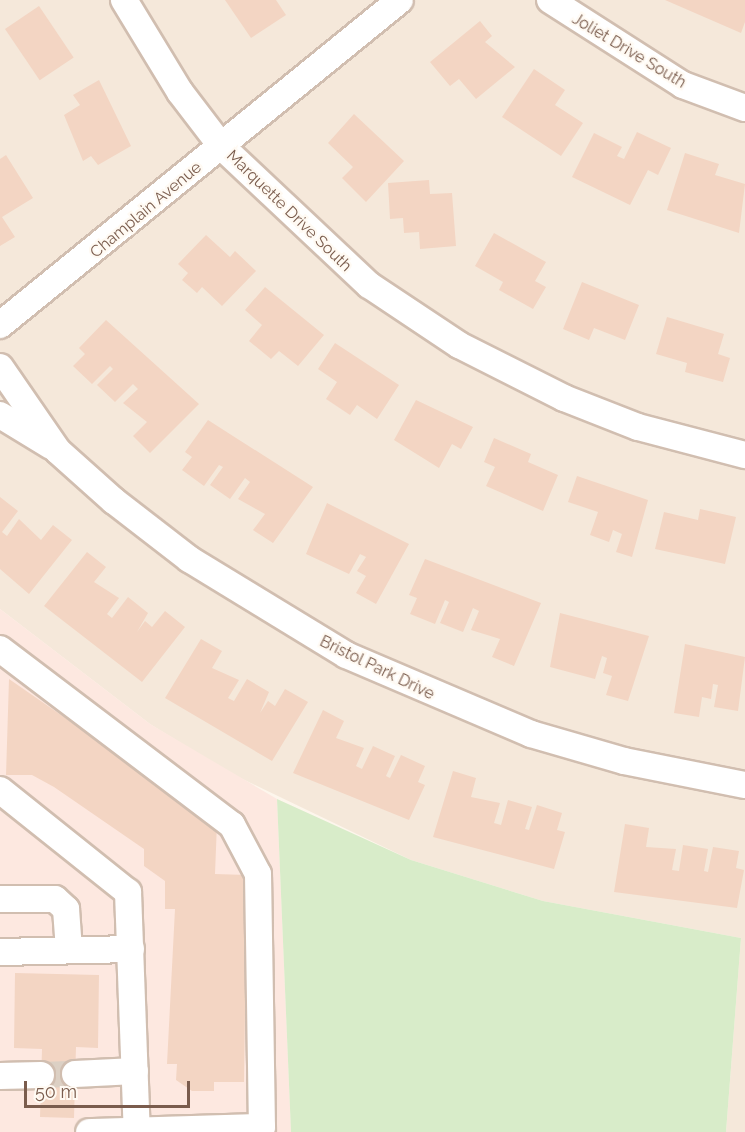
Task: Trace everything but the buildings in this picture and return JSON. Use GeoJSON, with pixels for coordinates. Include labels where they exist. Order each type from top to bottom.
{"type":"FeatureCollection","features":[{"type":"Feature","properties":{"kind":"street","name":"Marquette Drive South"},"geometry":{"type":"LineString","coordinates":[[124,0],[180,92],[222,147],[328,251],[459,345],[564,398],[638,427],[745,455]]}},
{"type":"Feature","properties":{"kind":"street","name":"Champlain Avenue"},"geometry":{"type":"LineString","coordinates":[[0,325],[222,147],[400,0]]}},
{"type":"Feature","properties":{"kind":"street","name":"Joliet Drive South"},"geometry":{"type":"LineString","coordinates":[[550,0],[683,85],[745,108]]}},
{"type":"Feature","properties":{"kind":"street","name":"Bristol Park Drive"},"geometry":{"type":"LineString","coordinates":[[0,367],[58,451]]}},
{"type":"Feature","properties":{"kind":"street","name":"Bristol Park Drive"},"geometry":{"type":"LineString","coordinates":[[0,415],[58,451],[189,559],[346,655],[479,715],[553,741],[745,785]]}},
{"type":"Feature","properties":{"kind":"street"},"geometry":{"type":"LineString","coordinates":[[0,650],[232,825],[258,874],[262,1127],[89,1132]]}},
{"type":"Feature","properties":{"kind":"street"},"geometry":{"type":"LineString","coordinates":[[0,790],[128,892],[137,1131]]}},
{"type":"Feature","properties":{"kind":"street"},"geometry":{"type":"LineString","coordinates":[[0,899],[55,899],[66,909],[69,950]]}},
{"type":"Feature","properties":{"kind":"street"},"geometry":{"type":"LineString","coordinates":[[0,952],[131,949]]}},
{"type":"Feature","properties":{"kind":"street"},"geometry":{"type":"LineString","coordinates":[[75,1074],[135,1071]]}},
{"type":"Feature","properties":{"kind":"street"},"geometry":{"type":"LineString","coordinates":[[0,1076],[41,1075]]}},
{"type":"Feature","properties":{"kind":"shaded area"},"geometry":{"type":"Polygon","coordinates":[[[0,0],[745,0],[745,1132],[726,1132],[741,938],[543,901],[411,860],[228,772],[150,724],[0,609],[0,0]]]}},
{"type":"Feature","properties":{"kind":"shaded area"},"geometry":{"type":"Polygon","coordinates":[[[0,609],[150,724],[277,799],[291,1132],[0,1132],[0,609]]]}},
{"type":"Feature","properties":{"kind":"green space"},"geometry":{"type":"Polygon","coordinates":[[[277,799],[411,860],[543,901],[741,938],[726,1132],[291,1132],[277,799]]]}},
{"type":"Feature","properties":{"kind":"tunnel"},"geometry":{"type":"LineString","coordinates":[[41,1075],[75,1074]]}}]}
